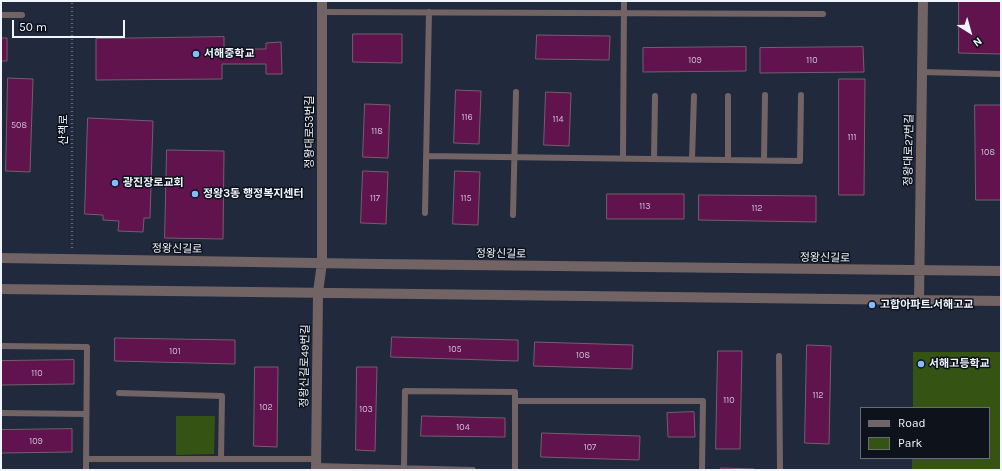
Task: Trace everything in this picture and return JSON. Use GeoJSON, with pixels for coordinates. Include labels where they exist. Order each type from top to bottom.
{"type":"FeatureCollection","features":[{"type":"Feature","properties":{"kind":"street","name":"정왕대로53번길"},"geometry":{"type":"LineString","coordinates":[[322,1],[322,263]]}},
{"type":"Feature","properties":{"kind":"street","name":"정왕대로27번길"},"geometry":{"type":"LineString","coordinates":[[919,300],[923,1]]}},
{"type":"Feature","properties":{"kind":"street","name":"정왕신길로"},"geometry":{"type":"LineString","coordinates":[[1,258],[1001,271]]}},
{"type":"Feature","properties":{"kind":"street","name":"정왕신길로49번길"},"geometry":{"type":"LineString","coordinates":[[316,465],[318,292],[322,263]]}},
{"type":"Feature","properties":{"kind":"street"},"geometry":{"type":"LineString","coordinates":[[1,289],[1001,301]]}},
{"type":"Feature","properties":{"kind":"lane"},"geometry":{"type":"LineString","coordinates":[[623,158],[624,1]]}},
{"type":"Feature","properties":{"kind":"lane"},"geometry":{"type":"LineString","coordinates":[[322,12],[823,14]]}},
{"type":"Feature","properties":{"kind":"lane"},"geometry":{"type":"LineString","coordinates":[[425,214],[429,12]]}},
{"type":"Feature","properties":{"kind":"lane"},"geometry":{"type":"LineString","coordinates":[[1,15],[22,15]]}},
{"type":"Feature","properties":{"kind":"lane"},"geometry":{"type":"LineString","coordinates":[[922,72],[1001,74]]}},
{"type":"Feature","properties":{"kind":"lane"},"geometry":{"type":"LineString","coordinates":[[513,215],[516,92]]}},
{"type":"Feature","properties":{"kind":"lane"},"geometry":{"type":"LineString","coordinates":[[764,160],[765,95]]}},
{"type":"Feature","properties":{"kind":"lane"},"geometry":{"type":"LineString","coordinates":[[426,156],[800,161],[801,95]]}},
{"type":"Feature","properties":{"kind":"lane"},"geometry":{"type":"LineString","coordinates":[[654,159],[655,96]]}},
{"type":"Feature","properties":{"kind":"lane"},"geometry":{"type":"LineString","coordinates":[[692,159],[694,96]]}},
{"type":"Feature","properties":{"kind":"lane"},"geometry":{"type":"LineString","coordinates":[[728,96],[728,160]]}},
{"type":"Feature","properties":{"kind":"lane"},"geometry":{"type":"LineString","coordinates":[[1,346],[87,347],[86,470]]}},
{"type":"Feature","properties":{"kind":"lane"},"geometry":{"type":"LineString","coordinates":[[779,356],[780,470]]}},
{"type":"Feature","properties":{"kind":"lane"},"geometry":{"type":"LineString","coordinates":[[404,468],[404,391],[516,392],[515,470]]}},
{"type":"Feature","properties":{"kind":"lane"},"geometry":{"type":"LineString","coordinates":[[119,393],[222,396],[221,459]]}},
{"type":"Feature","properties":{"kind":"lane"},"geometry":{"type":"LineString","coordinates":[[515,401],[702,401],[702,470]]}},
{"type":"Feature","properties":{"kind":"lane"},"geometry":{"type":"LineString","coordinates":[[1,413],[86,414]]}},
{"type":"Feature","properties":{"kind":"lane"},"geometry":{"type":"LineString","coordinates":[[86,459],[221,459],[316,465],[473,470]]}},
{"type":"Feature","properties":{"kind":"path","name":"산책로"},"geometry":{"type":"LineString","coordinates":[[72,1],[72,259]]}},
{"type":"Feature","properties":{"kind":"green space"},"geometry":{"type":"Polygon","coordinates":[[[913,352],[1001,352],[1001,470],[912,470],[912,459],[990,459],[990,407],[913,407],[913,352]]]}},
{"type":"Feature","properties":{"kind":"green space"},"geometry":{"type":"Polygon","coordinates":[[[176,416],[215,416],[214,454],[176,455],[176,416]]]}},
{"type":"Feature","properties":{"kind":"building"},"geometry":{"type":"Polygon","coordinates":[[[959,1],[1001,1],[1001,54],[959,53],[959,1]]]}},
{"type":"Feature","properties":{"kind":"building"},"geometry":{"type":"Polygon","coordinates":[[[353,34],[402,34],[402,63],[353,62],[353,34]]]}},
{"type":"Feature","properties":{"kind":"building"},"geometry":{"type":"Polygon","coordinates":[[[537,35],[610,36],[609,60],[536,59],[537,35]]]}},
{"type":"Feature","properties":{"kind":"building"},"geometry":{"type":"Polygon","coordinates":[[[224,37],[224,49],[266,49],[266,43],[281,42],[282,74],[266,74],[266,64],[222,64],[222,79],[96,80],[96,39],[224,37]]]}},
{"type":"Feature","properties":{"kind":"building"},"geometry":{"type":"Polygon","coordinates":[[[1,38],[7,38],[7,61],[1,61],[1,38]]]}},
{"type":"Feature","properties":{"kind":"building"},"geometry":{"type":"Polygon","coordinates":[[[746,47],[746,71],[643,72],[643,48],[746,47]]]}},
{"type":"Feature","properties":{"kind":"building"},"geometry":{"type":"Polygon","coordinates":[[[863,47],[864,72],[760,73],[760,48],[863,47]]]}},
{"type":"Feature","properties":{"kind":"building"},"geometry":{"type":"Polygon","coordinates":[[[8,78],[33,79],[30,172],[6,171],[8,78]]]}},
{"type":"Feature","properties":{"kind":"building"},"geometry":{"type":"Polygon","coordinates":[[[839,79],[865,79],[864,195],[839,195],[839,79]]]}},
{"type":"Feature","properties":{"kind":"building"},"geometry":{"type":"Polygon","coordinates":[[[456,90],[481,91],[479,144],[454,143],[456,90]]]}},
{"type":"Feature","properties":{"kind":"building"},"geometry":{"type":"Polygon","coordinates":[[[546,92],[571,93],[569,146],[544,145],[546,92]]]}},
{"type":"Feature","properties":{"kind":"building"},"geometry":{"type":"Polygon","coordinates":[[[365,104],[390,105],[388,158],[363,157],[365,104]]]}},
{"type":"Feature","properties":{"kind":"building"},"geometry":{"type":"Polygon","coordinates":[[[975,105],[1001,105],[1001,200],[976,200],[975,105]]]}},
{"type":"Feature","properties":{"kind":"building","name":"광진장로교회"},"geometry":{"type":"Polygon","coordinates":[[[88,118],[153,121],[150,218],[144,218],[143,232],[118,231],[119,221],[103,220],[103,215],[85,214],[88,118]]]}},
{"type":"Feature","properties":{"kind":"building","name":"정왕3동 행정복지센터"},"geometry":{"type":"Polygon","coordinates":[[[167,150],[224,151],[223,239],[165,238],[167,150]]]}},
{"type":"Feature","properties":{"kind":"building"},"geometry":{"type":"Polygon","coordinates":[[[363,171],[388,172],[386,224],[361,223],[363,171]]]}},
{"type":"Feature","properties":{"kind":"building"},"geometry":{"type":"Polygon","coordinates":[[[455,171],[480,172],[478,225],[453,224],[455,171]]]}},
{"type":"Feature","properties":{"kind":"building"},"geometry":{"type":"Polygon","coordinates":[[[607,194],[684,194],[684,219],[607,219],[607,194]]]}},
{"type":"Feature","properties":{"kind":"building"},"geometry":{"type":"Polygon","coordinates":[[[699,195],[816,196],[816,222],[699,220],[699,195]]]}},
{"type":"Feature","properties":{"kind":"building"},"geometry":{"type":"Polygon","coordinates":[[[392,337],[518,340],[518,361],[391,357],[392,337]]]}},
{"type":"Feature","properties":{"kind":"building"},"geometry":{"type":"Polygon","coordinates":[[[115,338],[235,340],[235,364],[115,361],[115,338]]]}},
{"type":"Feature","properties":{"kind":"building"},"geometry":{"type":"Polygon","coordinates":[[[535,342],[633,345],[632,369],[534,366],[535,342]]]}},
{"type":"Feature","properties":{"kind":"building"},"geometry":{"type":"Polygon","coordinates":[[[807,345],[831,346],[829,444],[805,443],[807,345]]]}},
{"type":"Feature","properties":{"kind":"building"},"geometry":{"type":"Polygon","coordinates":[[[718,351],[742,351],[740,449],[716,449],[718,351]]]}},
{"type":"Feature","properties":{"kind":"building"},"geometry":{"type":"Polygon","coordinates":[[[74,360],[74,384],[1,385],[1,361],[74,360]]]}},
{"type":"Feature","properties":{"kind":"building"},"geometry":{"type":"Polygon","coordinates":[[[255,367],[278,367],[277,447],[254,446],[255,367]]]}},
{"type":"Feature","properties":{"kind":"building"},"geometry":{"type":"Polygon","coordinates":[[[357,367],[377,367],[375,451],[356,450],[357,367]]]}},
{"type":"Feature","properties":{"kind":"building"},"geometry":{"type":"Polygon","coordinates":[[[694,412],[695,437],[668,437],[667,413],[694,412]]]}},
{"type":"Feature","properties":{"kind":"building"},"geometry":{"type":"Polygon","coordinates":[[[422,416],[505,418],[505,437],[421,436],[422,416]]]}},
{"type":"Feature","properties":{"kind":"building"},"geometry":{"type":"Polygon","coordinates":[[[72,429],[72,452],[1,453],[1,430],[72,429]]]}},
{"type":"Feature","properties":{"kind":"building"},"geometry":{"type":"Polygon","coordinates":[[[542,433],[640,436],[639,460],[541,457],[542,433]]]}},
{"type":"Feature","properties":{"kind":"building"},"geometry":{"type":"Polygon","coordinates":[[[721,468],[754,469],[754,470],[721,470],[721,468]]]}},
{"type":"Feature","properties":{"kind":"place","name":"서해중학교"},"geometry":{"type":"Point","coordinates":[196,54]}},
{"type":"Feature","properties":{"kind":"place","name":"광진장로교회"},"geometry":{"type":"Point","coordinates":[115,183]}},
{"type":"Feature","properties":{"kind":"place","name":"정왕3동 행정복지센터"},"geometry":{"type":"Point","coordinates":[195,194]}},
{"type":"Feature","properties":{"kind":"place","name":"고합아파트.서해고교"},"geometry":{"type":"Point","coordinates":[872,305]}},
{"type":"Feature","properties":{"kind":"place","name":"서해고등학교"},"geometry":{"type":"Point","coordinates":[921,364]}}]}
